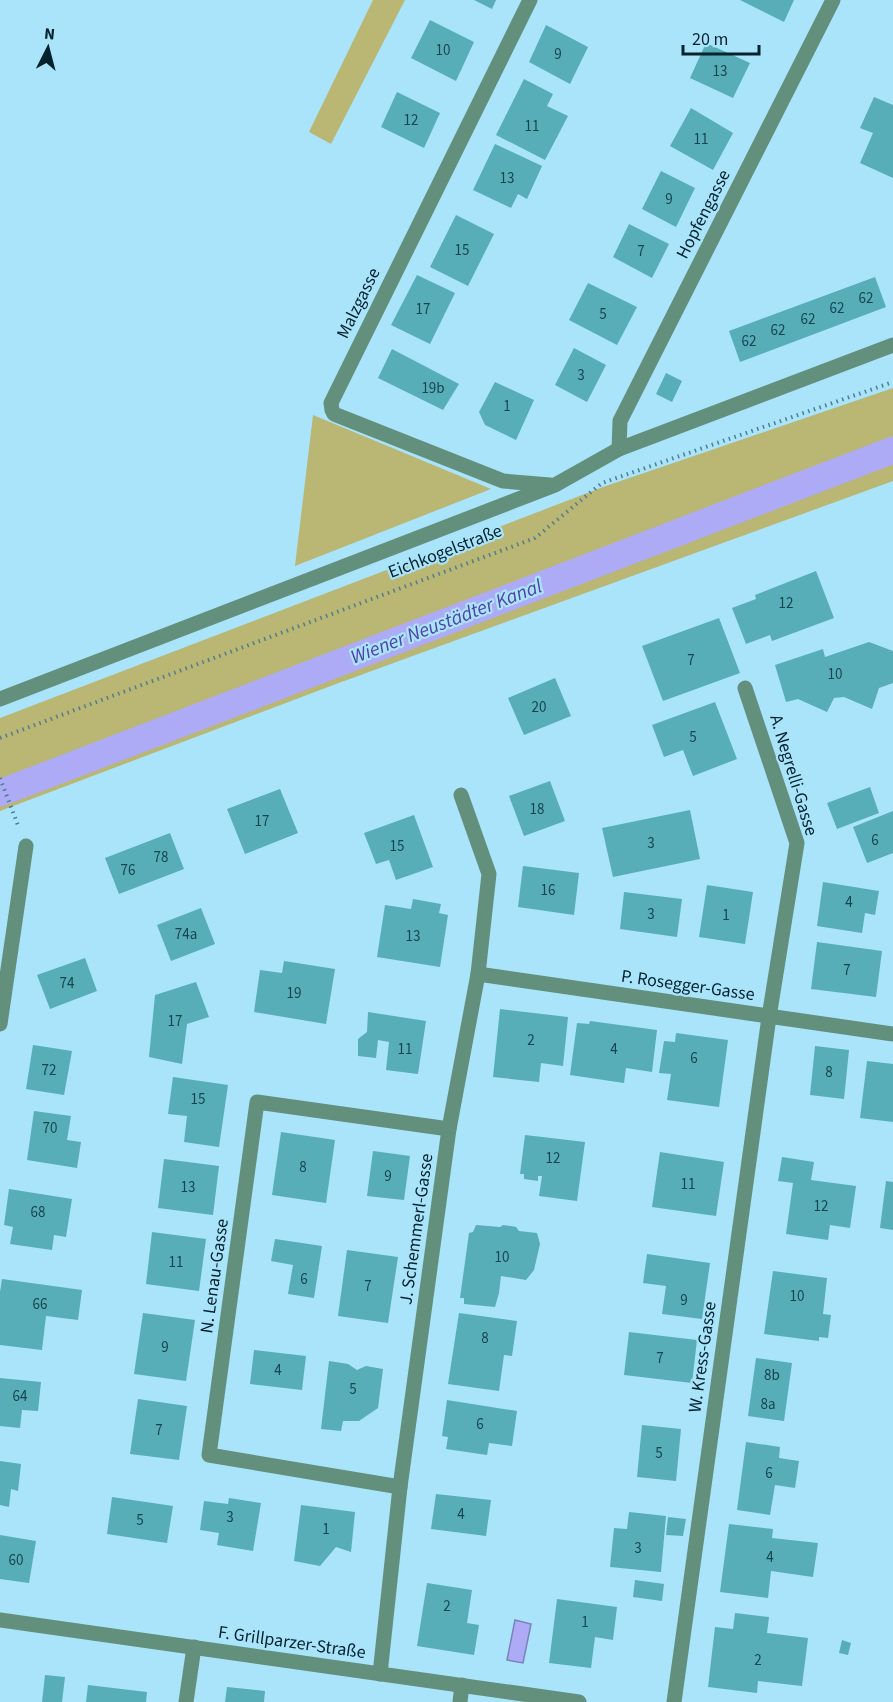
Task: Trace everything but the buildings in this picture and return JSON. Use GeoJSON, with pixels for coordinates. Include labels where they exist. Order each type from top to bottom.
{"type":"FeatureCollection","features":[{"type":"Feature","properties":{"kind":"street","name":"Malzgasse"},"geometry":{"type":"LineString","coordinates":[[530,0],[330,407],[334,414],[503,482],[555,485]]}},
{"type":"Feature","properties":{"kind":"street","name":"Hopfengasse"},"geometry":{"type":"LineString","coordinates":[[619,449],[620,421],[833,0]]}},
{"type":"Feature","properties":{"kind":"street","name":"Eichkogelstraße"},"geometry":{"type":"LineString","coordinates":[[0,699],[555,485],[619,449],[893,345]]}},
{"type":"Feature","properties":{"kind":"street","name":"A. Negrelli-Gasse"},"geometry":{"type":"LineString","coordinates":[[745,687],[797,843],[769,1017]]}},
{"type":"Feature","properties":{"kind":"street","name":"J. Schemmerl-Gasse"},"geometry":{"type":"LineString","coordinates":[[380,1674],[400,1487],[449,1129],[478,974],[489,874],[461,795]]}},
{"type":"Feature","properties":{"kind":"street"},"geometry":{"type":"LineString","coordinates":[[0,1024],[26,846]]}},
{"type":"Feature","properties":{"kind":"street","name":"P. Rosegger-Gasse"},"geometry":{"type":"LineString","coordinates":[[478,974],[893,1034]]}},
{"type":"Feature","properties":{"kind":"street","name":"W. Kress-Gasse"},"geometry":{"type":"LineString","coordinates":[[674,1702],[769,1017]]}},
{"type":"Feature","properties":{"kind":"street","name":"N. Lenau-Gasse"},"geometry":{"type":"LineString","coordinates":[[400,1487],[209,1455],[213,1420],[257,1102],[449,1129]]}},
{"type":"Feature","properties":{"kind":"street","name":"F. Grillparzer-Straße"},"geometry":{"type":"LineString","coordinates":[[0,1620],[579,1702]]}},
{"type":"Feature","properties":{"kind":"street"},"geometry":{"type":"LineString","coordinates":[[186,1702],[194,1647]]}},
{"type":"Feature","properties":{"kind":"street"},"geometry":{"type":"LineString","coordinates":[[460,1702],[462,1685]]}},
{"type":"Feature","properties":{"kind":"path","name":"Eichkogelstraße"},"geometry":{"type":"LineString","coordinates":[[0,738],[535,538],[602,483],[893,382]]}},
{"type":"Feature","properties":{"kind":"path"},"geometry":{"type":"LineString","coordinates":[[0,778],[16,819]]}},
{"type":"Feature","properties":{"kind":"shaded area"},"geometry":{"type":"Polygon","coordinates":[[[373,0],[405,0],[331,144],[309,132],[373,0]]]}},
{"type":"Feature","properties":{"kind":"shaded area"},"geometry":{"type":"Polygon","coordinates":[[[893,388],[893,481],[336,684],[0,811],[0,718],[603,487],[893,388]]]}},
{"type":"Feature","properties":{"kind":"shaded area"},"geometry":{"type":"Polygon","coordinates":[[[313,415],[491,489],[295,566],[313,415]]]}},
{"type":"Feature","properties":{"kind":"shaded area"},"geometry":{"type":"Polygon","coordinates":[[[515,1620],[531,1624],[523,1663],[507,1660],[515,1620]]]}},
{"type":"Feature","properties":{"kind":"waterway","name":"Wiener Neustädter Kanal"},"geometry":{"type":"LineString","coordinates":[[0,793],[893,450]]}}]}
